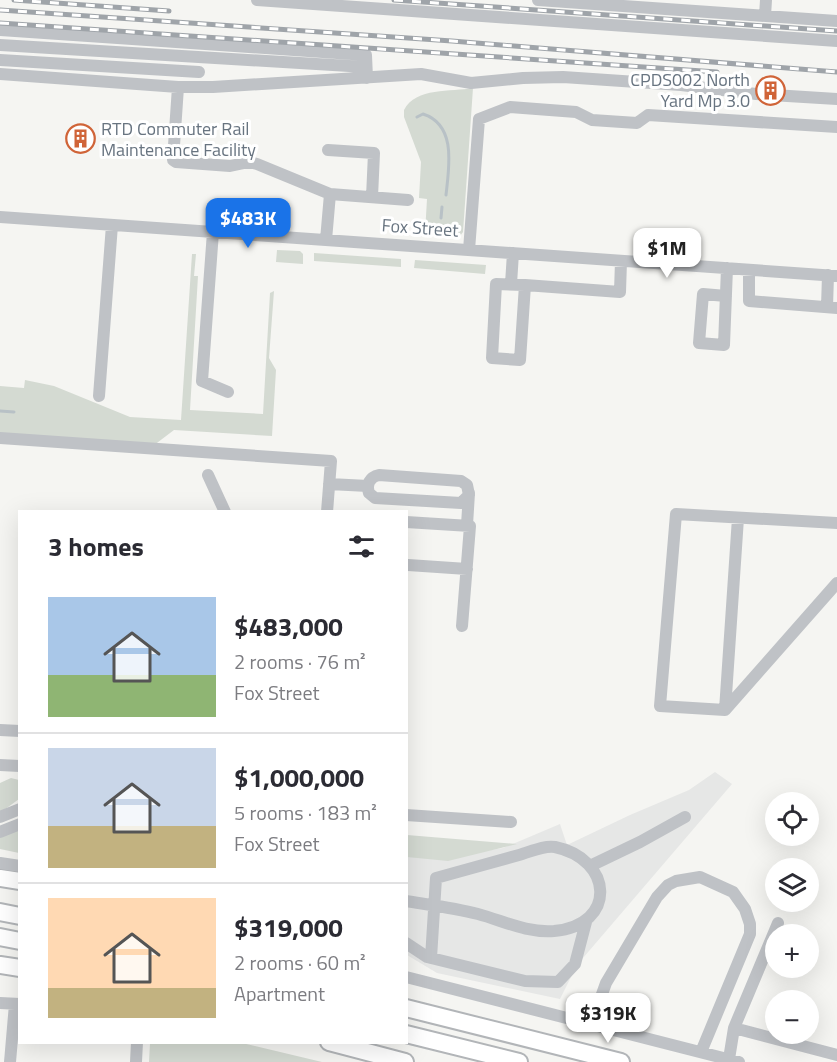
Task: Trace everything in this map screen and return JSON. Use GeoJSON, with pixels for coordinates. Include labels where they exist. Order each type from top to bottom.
{"type":"FeatureCollection","features":[{"type":"Feature","properties":{"kind":"highway"},"geometry":{"type":"LineString","coordinates":[[0,878],[18,881]]}},
{"type":"Feature","properties":{"kind":"highway"},"geometry":{"type":"LineString","coordinates":[[0,912],[18,916]]}},
{"type":"Feature","properties":{"kind":"highway"},"geometry":{"type":"LineString","coordinates":[[0,937],[18,941]]}},
{"type":"Feature","properties":{"kind":"highway"},"geometry":{"type":"LineString","coordinates":[[0,965],[18,968]]}},
{"type":"Feature","properties":{"kind":"highway"},"geometry":{"type":"LineString","coordinates":[[408,1002],[467,1023]]}},
{"type":"Feature","properties":{"kind":"highway"},"geometry":{"type":"LineString","coordinates":[[408,1008],[621,1062]]}},
{"type":"Feature","properties":{"kind":"highway"},"geometry":{"type":"LineString","coordinates":[[408,1034],[519,1062]]}},
{"type":"Feature","properties":{"kind":"highway"},"geometry":{"type":"LineString","coordinates":[[337,1044],[405,1062]]}},
{"type":"Feature","properties":{"kind":"street"},"geometry":{"type":"LineString","coordinates":[[257,0],[837,41]]}},
{"type":"Feature","properties":{"kind":"street"},"geometry":{"type":"LineString","coordinates":[[538,0],[837,21]]}},
{"type":"Feature","properties":{"kind":"street"},"geometry":{"type":"LineString","coordinates":[[765,16],[766,0]]}},
{"type":"Feature","properties":{"kind":"street"},"geometry":{"type":"LineString","coordinates":[[0,30],[266,69]]}},
{"type":"Feature","properties":{"kind":"street"},"geometry":{"type":"LineString","coordinates":[[0,38],[200,58]]}},
{"type":"Feature","properties":{"kind":"street"},"geometry":{"type":"LineString","coordinates":[[0,45],[366,69]]}},
{"type":"Feature","properties":{"kind":"street"},"geometry":{"type":"LineString","coordinates":[[0,53],[200,58],[306,64],[421,74],[471,83],[563,77],[837,99]]}},
{"type":"Feature","properties":{"kind":"street"},"geometry":{"type":"LineString","coordinates":[[0,60],[200,58]]}},
{"type":"Feature","properties":{"kind":"street"},"geometry":{"type":"LineString","coordinates":[[198,87],[200,58]]}},
{"type":"Feature","properties":{"kind":"street"},"geometry":{"type":"LineString","coordinates":[[306,64],[306,81]]}},
{"type":"Feature","properties":{"kind":"street"},"geometry":{"type":"LineString","coordinates":[[0,74],[198,87],[306,81],[366,69]]}},
{"type":"Feature","properties":{"kind":"street"},"geometry":{"type":"LineString","coordinates":[[178,87],[173,159],[176,162],[230,166],[249,162],[330,194],[408,200]]}},
{"type":"Feature","properties":{"kind":"street"},"geometry":{"type":"LineString","coordinates":[[469,250],[479,119],[510,107],[576,112],[592,120],[637,123],[648,115],[837,127]]}},
{"type":"Feature","properties":{"kind":"street"},"geometry":{"type":"LineString","coordinates":[[328,150],[374,153],[372,197]]}},
{"type":"Feature","properties":{"kind":"street"},"geometry":{"type":"LineString","coordinates":[[326,240],[330,194]]}},
{"type":"Feature","properties":{"kind":"street","name":"Fox Street"},"geometry":{"type":"LineString","coordinates":[[0,217],[832,276]]}},
{"type":"Feature","properties":{"kind":"street"},"geometry":{"type":"LineString","coordinates":[[99,396],[112,225]]}},
{"type":"Feature","properties":{"kind":"street"},"geometry":{"type":"LineString","coordinates":[[213,232],[202,381],[228,392]]}},
{"type":"Feature","properties":{"kind":"street"},"geometry":{"type":"LineString","coordinates":[[511,284],[513,253]]}},
{"type":"Feature","properties":{"kind":"street"},"geometry":{"type":"LineString","coordinates":[[525,285],[520,360],[492,358],[496,284],[511,284],[525,285],[620,292],[621,261]]}},
{"type":"Feature","properties":{"kind":"street"},"geometry":{"type":"LineString","coordinates":[[726,296],[728,268]]}},
{"type":"Feature","properties":{"kind":"street"},"geometry":{"type":"LineString","coordinates":[[749,270],[749,301],[832,308],[832,276]]}},
{"type":"Feature","properties":{"kind":"street"},"geometry":{"type":"LineString","coordinates":[[0,438],[331,461],[327,510]]}},
{"type":"Feature","properties":{"kind":"street"},"geometry":{"type":"LineString","coordinates":[[208,475],[224,510]]}},
{"type":"Feature","properties":{"kind":"street"},"geometry":{"type":"LineString","coordinates":[[462,626],[470,526],[467,525],[469,492],[467,485],[461,481],[379,475],[372,478],[368,486],[372,496],[379,498],[461,503],[467,499],[469,492]]}},
{"type":"Feature","properties":{"kind":"street"},"geometry":{"type":"LineString","coordinates":[[329,484],[368,486]]}},
{"type":"Feature","properties":{"kind":"street"},"geometry":{"type":"LineString","coordinates":[[725,710],[660,706],[676,514],[837,523]]}},
{"type":"Feature","properties":{"kind":"street"},"geometry":{"type":"LineString","coordinates":[[725,710],[738,518]]}},
{"type":"Feature","properties":{"kind":"street"},"geometry":{"type":"LineString","coordinates":[[408,522],[467,525]]}},
{"type":"Feature","properties":{"kind":"street"},"geometry":{"type":"LineString","coordinates":[[408,565],[467,569]]}},
{"type":"Feature","properties":{"kind":"street"},"geometry":{"type":"LineString","coordinates":[[725,710],[837,583]]}},
{"type":"Feature","properties":{"kind":"street"},"geometry":{"type":"LineString","coordinates":[[0,730],[18,731]]}},
{"type":"Feature","properties":{"kind":"street"},"geometry":{"type":"LineString","coordinates":[[0,765],[18,766]]}},
{"type":"Feature","properties":{"kind":"street"},"geometry":{"type":"LineString","coordinates":[[0,817],[18,810]]}},
{"type":"Feature","properties":{"kind":"street"},"geometry":{"type":"LineString","coordinates":[[408,815],[511,822]]}},
{"type":"Feature","properties":{"kind":"street"},"geometry":{"type":"LineString","coordinates":[[590,866],[685,817]]}},
{"type":"Feature","properties":{"kind":"street"},"geometry":{"type":"LineString","coordinates":[[0,832],[18,825]]}},
{"type":"Feature","properties":{"kind":"street"},"geometry":{"type":"LineString","coordinates":[[408,944],[427,957],[525,981],[558,982],[575,964],[586,922],[597,909],[601,892],[597,875],[584,860],[553,847],[436,878],[432,958]]}},
{"type":"Feature","properties":{"kind":"street"},"geometry":{"type":"LineString","coordinates":[[0,863],[18,866]]}},
{"type":"Feature","properties":{"kind":"street"},"geometry":{"type":"LineString","coordinates":[[591,1025],[606,983],[657,897],[668,885],[676,881],[700,877],[733,892],[745,909],[750,934],[701,1052]]}},
{"type":"Feature","properties":{"kind":"street"},"geometry":{"type":"LineString","coordinates":[[408,901],[481,915],[522,929],[552,931],[572,928],[586,922]]}},
{"type":"Feature","properties":{"kind":"street"},"geometry":{"type":"LineString","coordinates":[[408,978],[734,1061],[734,1028],[778,923]]}},
{"type":"Feature","properties":{"kind":"street"},"geometry":{"type":"LineString","coordinates":[[0,1003],[17,1004],[10,1062]]}},
{"type":"Feature","properties":{"kind":"street"},"geometry":{"type":"LineString","coordinates":[[734,1028],[837,1055]]}},
{"type":"Feature","properties":{"kind":"street"},"geometry":{"type":"LineString","coordinates":[[136,1062],[137,1044]]}},
{"type":"Feature","properties":{"kind":"shaded area"},"geometry":{"type":"Polygon","coordinates":[[[473,88],[463,232],[460,236],[425,233],[427,199],[419,198],[421,162],[404,117],[404,110],[417,97],[425,94],[473,88]]]}},
{"type":"Feature","properties":{"kind":"shaded area"},"geometry":{"type":"Polygon","coordinates":[[[277,250],[300,251],[303,254],[303,264],[276,262],[277,250]]]}},
{"type":"Feature","properties":{"kind":"shaded area"},"geometry":{"type":"Polygon","coordinates":[[[314,253],[401,259],[401,267],[314,261],[314,253]]]}},
{"type":"Feature","properties":{"kind":"shaded area"},"geometry":{"type":"Polygon","coordinates":[[[192,254],[196,254],[194,276],[198,276],[190,410],[263,414],[270,293],[274,291],[269,358],[276,370],[272,436],[174,430],[145,452],[0,442],[0,386],[24,388],[25,380],[54,386],[130,417],[181,420],[192,254]]]}},
{"type":"Feature","properties":{"kind":"shaded area"},"geometry":{"type":"Polygon","coordinates":[[[415,260],[486,265],[485,274],[414,268],[415,260]]]}},
{"type":"Feature","properties":{"kind":"shaded area"},"geometry":{"type":"Polygon","coordinates":[[[715,772],[732,784],[577,965],[560,999],[437,973],[408,956],[408,854],[441,858],[503,848],[560,824],[567,845],[689,790],[715,772]]]}},
{"type":"Feature","properties":{"kind":"shaded area"},"geometry":{"type":"Polygon","coordinates":[[[11,778],[18,780],[18,800],[0,813],[0,783],[11,778]]]}},
{"type":"Feature","properties":{"kind":"shaded area"},"geometry":{"type":"Polygon","coordinates":[[[18,828],[18,853],[0,849],[0,836],[18,828]]]}},
{"type":"Feature","properties":{"kind":"shaded area"},"geometry":{"type":"Polygon","coordinates":[[[408,835],[517,844],[448,861],[408,857],[408,835]]]}},
{"type":"Feature","properties":{"kind":"shaded area"},"geometry":{"type":"Polygon","coordinates":[[[150,1044],[246,1044],[322,1062],[149,1062],[150,1044]]]}},
{"type":"Feature","properties":{"kind":"waterway"},"geometry":{"type":"LineString","coordinates":[[417,117],[423,114],[434,119],[446,137],[449,160],[446,195]]}},
{"type":"Feature","properties":{"kind":"waterway"},"geometry":{"type":"LineString","coordinates":[[441,218],[442,207]]}},
{"type":"Feature","properties":{"kind":"waterway"},"geometry":{"type":"LineString","coordinates":[[0,411],[14,412]]}},
{"type":"Feature","properties":{"kind":"railway"},"geometry":{"type":"LineString","coordinates":[[14,0],[169,11]]}},
{"type":"Feature","properties":{"kind":"railway"},"geometry":{"type":"LineString","coordinates":[[394,0],[837,31]]}},
{"type":"Feature","properties":{"kind":"railway"},"geometry":{"type":"LineString","coordinates":[[0,10],[452,41],[837,72]]}},
{"type":"Feature","properties":{"kind":"railway"},"geometry":{"type":"LineString","coordinates":[[0,23],[717,72]]}},
{"type":"Feature","properties":{"kind":"place","name":"CPDS002 North Yard Mp 3.0"},"geometry":{"type":"Point","coordinates":[771,90]}},
{"type":"Feature","properties":{"kind":"place","name":"RTD Commuter Rail Maintenance Facility"},"geometry":{"type":"Point","coordinates":[80,139]}}]}
